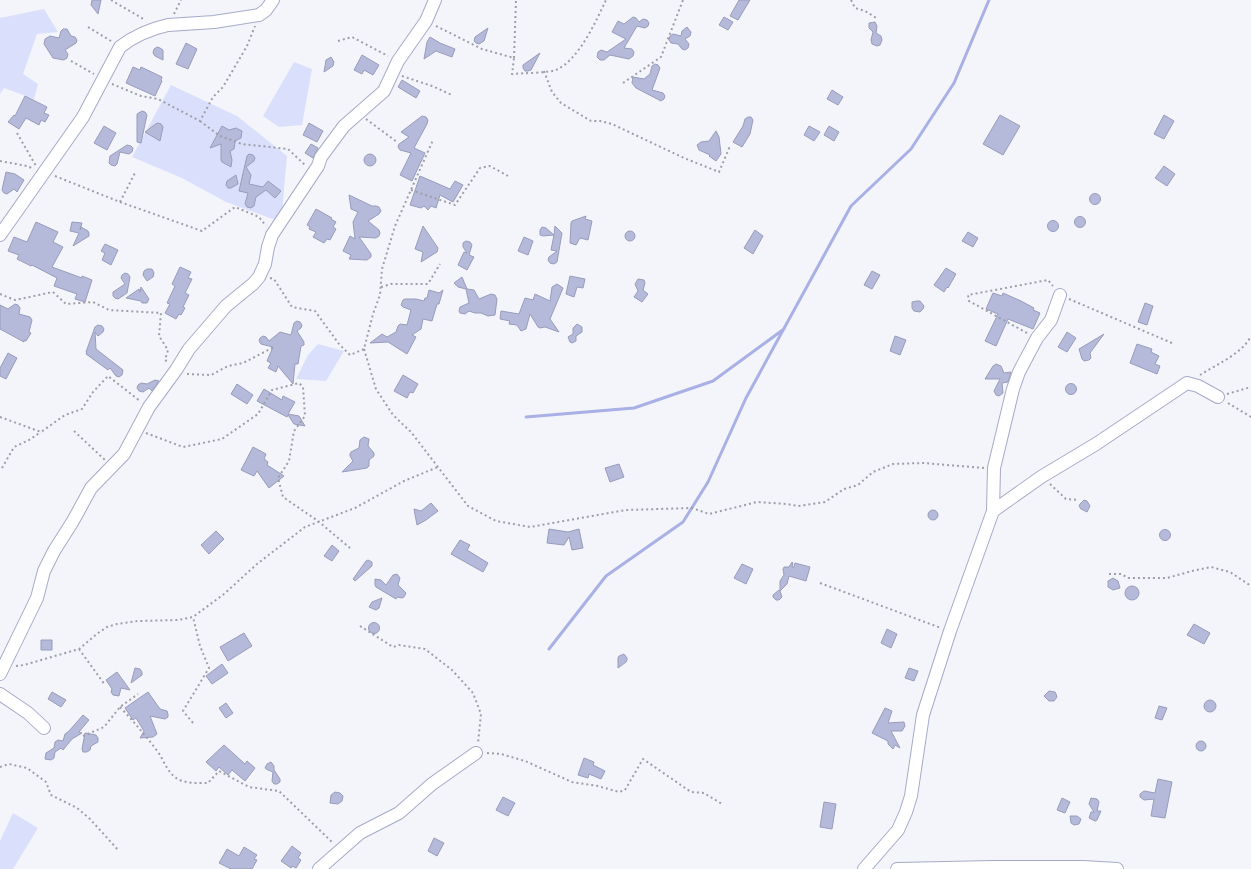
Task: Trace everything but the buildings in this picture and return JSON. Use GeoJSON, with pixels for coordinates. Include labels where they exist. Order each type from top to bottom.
{"type":"FeatureCollection","features":[{"type":"Feature","properties":{"kind":"street"},"geometry":{"type":"LineString","coordinates":[[0,235],[83,117],[120,47],[130,39],[147,31],[168,25],[214,22],[259,16],[266,10],[273,0]]}},
{"type":"Feature","properties":{"kind":"street"},"geometry":{"type":"LineString","coordinates":[[1,671],[36,598],[44,571],[91,488],[124,454],[149,407],[175,372],[189,349],[226,306],[253,284],[259,277],[272,235],[318,166],[321,157],[344,126],[384,91],[398,61],[426,21],[435,0]]}},
{"type":"Feature","properties":{"kind":"street"},"geometry":{"type":"LineString","coordinates":[[864,869],[898,830],[906,812],[911,796],[923,715],[950,631],[993,511],[994,468],[1013,389],[1019,372],[1037,338],[1051,320],[1060,295]]}},
{"type":"Feature","properties":{"kind":"street"},"geometry":{"type":"LineString","coordinates":[[993,511],[1187,383],[1198,386],[1218,397]]}},
{"type":"Feature","properties":{"kind":"street"},"geometry":{"type":"LineString","coordinates":[[0,694],[28,712],[44,728]]}},
{"type":"Feature","properties":{"kind":"street"},"geometry":{"type":"LineString","coordinates":[[319,869],[360,833],[399,813],[432,784],[476,753]]}},
{"type":"Feature","properties":{"kind":"street"},"geometry":{"type":"LineString","coordinates":[[897,869],[1000,867],[1117,869]]}},
{"type":"Feature","properties":{"kind":"path"},"geometry":{"type":"LineString","coordinates":[[111,0],[142,18],[147,31]]}},
{"type":"Feature","properties":{"kind":"path"},"geometry":{"type":"LineString","coordinates":[[516,0],[512,74],[555,70],[569,61],[579,48],[606,0]]}},
{"type":"Feature","properties":{"kind":"path"},"geometry":{"type":"LineString","coordinates":[[623,83],[661,57],[683,0]]}},
{"type":"Feature","properties":{"kind":"path"},"geometry":{"type":"LineString","coordinates":[[851,0],[855,8],[865,11],[878,19]]}},
{"type":"Feature","properties":{"kind":"path"},"geometry":{"type":"LineString","coordinates":[[200,121],[213,96],[223,87],[247,46],[259,16]]}},
{"type":"Feature","properties":{"kind":"path"},"geometry":{"type":"LineString","coordinates":[[426,21],[482,49],[514,58]]}},
{"type":"Feature","properties":{"kind":"path"},"geometry":{"type":"LineString","coordinates":[[88,27],[120,47]]}},
{"type":"Feature","properties":{"kind":"path"},"geometry":{"type":"LineString","coordinates":[[338,41],[352,38],[398,61]]}},
{"type":"Feature","properties":{"kind":"path"},"geometry":{"type":"LineString","coordinates":[[71,61],[103,80],[141,96],[158,99],[200,121],[220,136],[242,144],[288,149],[313,173]]}},
{"type":"Feature","properties":{"kind":"path"},"geometry":{"type":"LineString","coordinates":[[544,71],[552,92],[561,103],[590,121],[600,121],[612,124],[684,158],[719,172],[730,146]]}},
{"type":"Feature","properties":{"kind":"path"},"geometry":{"type":"LineString","coordinates":[[393,73],[432,86],[452,95]]}},
{"type":"Feature","properties":{"kind":"path"},"geometry":{"type":"LineString","coordinates":[[359,114],[397,142]]}},
{"type":"Feature","properties":{"kind":"path"},"geometry":{"type":"LineString","coordinates":[[0,161],[27,166],[38,171],[17,133]]}},
{"type":"Feature","properties":{"kind":"path"},"geometry":{"type":"LineString","coordinates":[[432,140],[395,226],[382,269],[380,295],[373,314],[364,349],[376,389],[393,415],[411,432],[468,506],[496,521],[530,527],[626,510],[692,508],[709,514],[757,502],[798,506],[824,502],[844,489],[858,484],[873,472],[893,464],[923,463],[994,468]]}},
{"type":"Feature","properties":{"kind":"path"},"geometry":{"type":"LineString","coordinates":[[411,190],[455,205],[480,168],[490,166],[508,176]]}},
{"type":"Feature","properties":{"kind":"path"},"geometry":{"type":"LineString","coordinates":[[120,202],[136,171]]}},
{"type":"Feature","properties":{"kind":"path"},"geometry":{"type":"LineString","coordinates":[[44,172],[120,202],[202,231],[235,207],[259,217],[272,235]]}},
{"type":"Feature","properties":{"kind":"path"},"geometry":{"type":"LineString","coordinates":[[380,287],[391,284],[428,284],[440,264]]}},
{"type":"Feature","properties":{"kind":"path"},"geometry":{"type":"LineString","coordinates":[[259,277],[274,279],[292,307],[315,311],[339,344],[350,355],[364,349]]}},
{"type":"Feature","properties":{"kind":"path"},"geometry":{"type":"LineString","coordinates":[[0,294],[15,300],[53,292],[66,304],[92,302],[109,310],[161,313],[159,336],[168,350],[165,360],[175,372],[211,375],[228,366],[243,363],[274,346]]}},
{"type":"Feature","properties":{"kind":"path"},"geometry":{"type":"LineString","coordinates":[[1187,383],[1247,344],[1251,336]]}},
{"type":"Feature","properties":{"kind":"path"},"geometry":{"type":"LineString","coordinates":[[2,468],[14,447],[29,440],[65,414],[82,409],[93,392],[108,376],[149,407]]}},
{"type":"Feature","properties":{"kind":"path"},"geometry":{"type":"LineString","coordinates":[[138,430],[183,447],[222,439],[258,414],[272,390],[299,383],[303,387],[305,416],[294,431],[289,461],[278,478],[283,497],[318,522],[350,548]]}},
{"type":"Feature","properties":{"kind":"path"},"geometry":{"type":"LineString","coordinates":[[1218,397],[1251,387]]}},
{"type":"Feature","properties":{"kind":"path"},"geometry":{"type":"LineString","coordinates":[[1218,397],[1251,417]]}},
{"type":"Feature","properties":{"kind":"path"},"geometry":{"type":"LineString","coordinates":[[0,417],[41,432]]}},
{"type":"Feature","properties":{"kind":"path"},"geometry":{"type":"LineString","coordinates":[[74,431],[101,457],[112,465]]}},
{"type":"Feature","properties":{"kind":"path"},"geometry":{"type":"LineString","coordinates":[[1,671],[79,649],[107,627],[117,624],[138,621],[178,620],[193,617],[224,594],[257,564],[304,527],[355,508],[404,481],[438,467]]}},
{"type":"Feature","properties":{"kind":"path"},"geometry":{"type":"LineString","coordinates":[[1041,478],[1066,499],[1079,500]]}},
{"type":"Feature","properties":{"kind":"path"},"geometry":{"type":"LineString","coordinates":[[1109,574],[1121,574],[1128,578],[1168,578],[1212,567],[1230,572],[1251,586]]}},
{"type":"Feature","properties":{"kind":"path"},"geometry":{"type":"LineString","coordinates":[[820,582],[950,631]]}},
{"type":"Feature","properties":{"kind":"path"},"geometry":{"type":"LineString","coordinates":[[193,617],[200,646],[209,668],[183,711],[193,723]]}},
{"type":"Feature","properties":{"kind":"path"},"geometry":{"type":"LineString","coordinates":[[360,626],[392,647],[399,645],[425,648],[457,676],[473,693],[481,714],[476,753],[501,754],[525,761],[572,782],[598,786],[619,792],[625,790],[643,759],[691,792],[704,793],[722,804]]}},
{"type":"Feature","properties":{"kind":"path"},"geometry":{"type":"LineString","coordinates":[[79,649],[105,685]]}},
{"type":"Feature","properties":{"kind":"path"},"geometry":{"type":"LineString","coordinates":[[84,736],[104,727],[120,707],[138,694]]}},
{"type":"Feature","properties":{"kind":"path"},"geometry":{"type":"LineString","coordinates":[[120,707],[141,729],[160,755],[167,768],[176,778],[191,782],[208,783],[219,771],[249,787],[279,791],[341,850]]}},
{"type":"Feature","properties":{"kind":"path"},"geometry":{"type":"LineString","coordinates":[[0,767],[9,764],[27,768],[46,782],[52,795],[77,808],[90,819],[119,851]]}},
{"type":"Feature","properties":{"kind":"shaded area"},"geometry":{"type":"Polygon","coordinates":[[[44,9],[58,32],[37,34],[23,74],[38,84],[34,99],[4,88],[0,94],[0,18],[44,9]]]}},
{"type":"Feature","properties":{"kind":"shaded area"},"geometry":{"type":"Polygon","coordinates":[[[294,62],[312,69],[302,125],[279,127],[263,116],[294,62]]]}},
{"type":"Feature","properties":{"kind":"shaded area"},"geometry":{"type":"Polygon","coordinates":[[[171,85],[237,116],[287,156],[281,222],[226,202],[182,178],[132,157],[171,85]]]}},
{"type":"Feature","properties":{"kind":"shaded area"},"geometry":{"type":"Polygon","coordinates":[[[318,344],[344,351],[326,381],[296,379],[308,355],[318,344]]]}},
{"type":"Feature","properties":{"kind":"shaded area"},"geometry":{"type":"Polygon","coordinates":[[[13,813],[38,828],[13,869],[0,869],[0,841],[13,813]]]}},
{"type":"Feature","properties":{"kind":"waterway"},"geometry":{"type":"LineString","coordinates":[[549,649],[606,576],[683,522],[708,482],[746,398],[851,206],[911,149],[954,83],[989,0]]}},
{"type":"Feature","properties":{"kind":"waterway"},"geometry":{"type":"LineString","coordinates":[[526,417],[634,408],[713,381],[784,329]]}}]}
